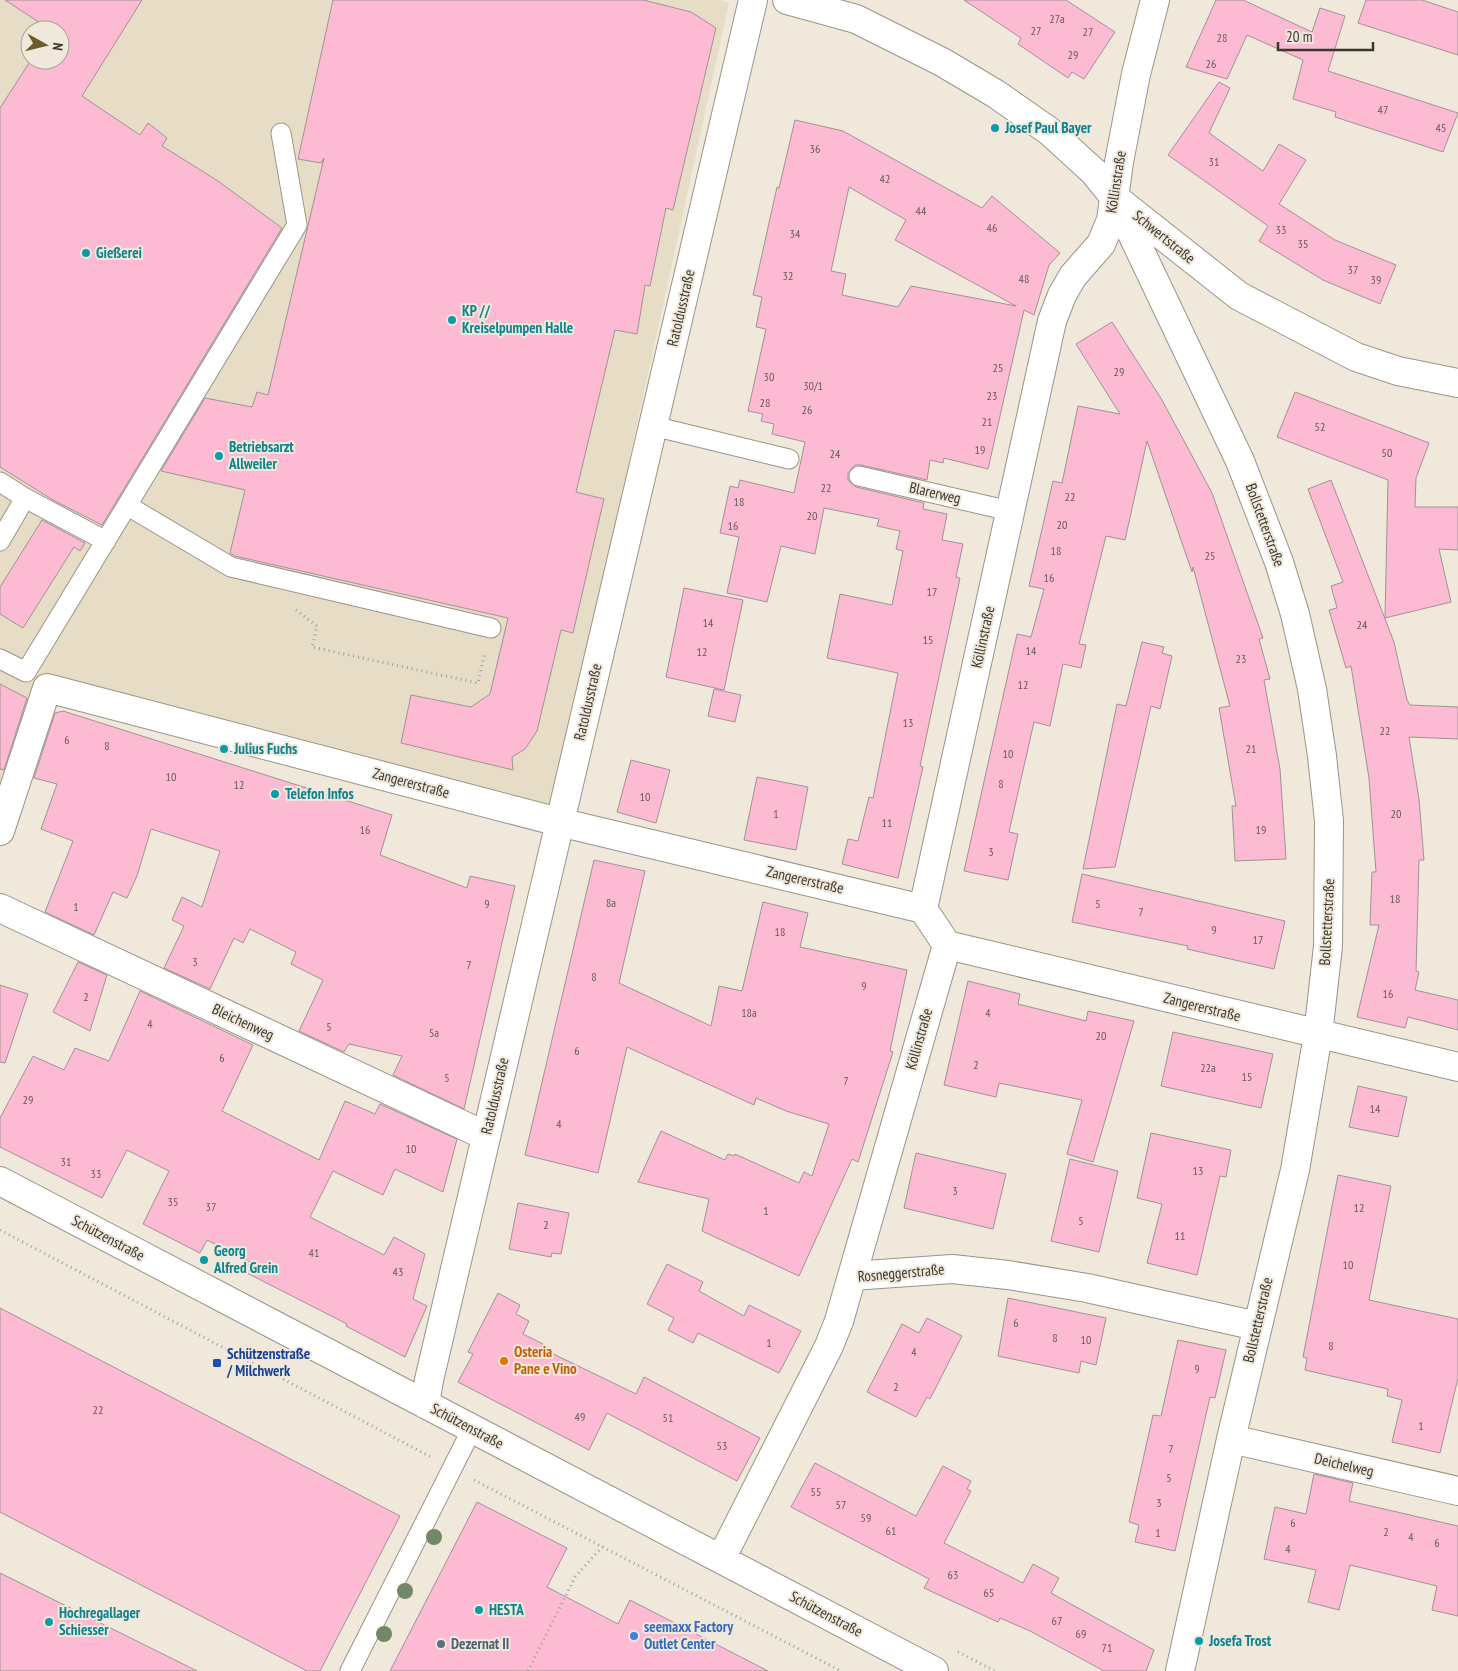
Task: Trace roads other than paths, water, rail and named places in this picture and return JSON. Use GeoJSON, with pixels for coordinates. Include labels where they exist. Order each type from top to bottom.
{"type":"FeatureCollection","features":[{"type":"Feature","properties":{"kind":"street","name":"Ratoldusstraße"},"geometry":{"type":"LineString","coordinates":[[425,1404],[559,822],[753,0]]}},
{"type":"Feature","properties":{"kind":"street","name":"Schwertstraße"},"geometry":{"type":"LineString","coordinates":[[787,0],[856,19],[942,62],[986,88],[1049,131],[1094,172],[1115,198],[1239,296],[1356,357],[1398,371],[1458,383]]}},
{"type":"Feature","properties":{"kind":"street","name":"Köllinstraße"},"geometry":{"type":"LineString","coordinates":[[923,909],[1052,321],[1062,294],[1074,276],[1101,244],[1111,220],[1119,162],[1134,83],[1155,0]]}},
{"type":"Feature","properties":{"kind":"street","name":"Bollstetterstraße"},"geometry":{"type":"LineString","coordinates":[[1115,198],[1240,461],[1261,512],[1295,614],[1312,689],[1329,821],[1328,946],[1318,1035],[1294,1170],[1231,1439],[1180,1671]]}},
{"type":"Feature","properties":{"kind":"street","name":"Zangererstraße"},"geometry":{"type":"LineString","coordinates":[[0,831],[47,688],[559,822],[923,909]]}},
{"type":"Feature","properties":{"kind":"street","name":"Bleichenweg"},"geometry":{"type":"LineString","coordinates":[[0,908],[486,1136]]}},
{"type":"Feature","properties":{"kind":"street"},"geometry":{"type":"LineString","coordinates":[[923,909],[946,945]]}},
{"type":"Feature","properties":{"kind":"street","name":"Köllinstraße"},"geometry":{"type":"LineString","coordinates":[[852,1276],[946,945]]}},
{"type":"Feature","properties":{"kind":"street","name":"Zangererstraße"},"geometry":{"type":"LineString","coordinates":[[946,945],[1318,1035],[1458,1066]]}},
{"type":"Feature","properties":{"kind":"street","name":"Schützenstraße"},"geometry":{"type":"LineString","coordinates":[[0,1182],[934,1671]]}},
{"type":"Feature","properties":{"kind":"street","name":"Rosneggerstraße"},"geometry":{"type":"LineString","coordinates":[[721,1559],[829,1346],[839,1321],[852,1276],[952,1268],[1087,1288],[1257,1326]]}},
{"type":"Feature","properties":{"kind":"street","name":"Deichelweg"},"geometry":{"type":"LineString","coordinates":[[1231,1439],[1458,1491]]}},
{"type":"Feature","properties":{"kind":"lane"},"geometry":{"type":"LineString","coordinates":[[0,659],[26,672],[297,225],[280,133]]}},
{"type":"Feature","properties":{"kind":"lane"},"geometry":{"type":"LineString","coordinates":[[653,426],[789,459]]}},
{"type":"Feature","properties":{"kind":"lane","name":"Blarerweg"},"geometry":{"type":"LineString","coordinates":[[859,476],[1010,511]]}},
{"type":"Feature","properties":{"kind":"lane"},"geometry":{"type":"LineString","coordinates":[[0,482],[25,498],[106,541]]}},
{"type":"Feature","properties":{"kind":"lane"},"geometry":{"type":"LineString","coordinates":[[0,541],[25,498]]}},
{"type":"Feature","properties":{"kind":"lane"},"geometry":{"type":"LineString","coordinates":[[128,506],[231,567],[491,628]]}},
{"type":"Feature","properties":{"kind":"lane"},"geometry":{"type":"LineString","coordinates":[[350,1671],[472,1429]]}},
{"type":"Feature","properties":{"kind":"place","name":"Josef Paul Bayer"},"geometry":{"type":"Point","coordinates":[995,128]}},
{"type":"Feature","properties":{"kind":"place","name":"Gießerei"},"geometry":{"type":"Point","coordinates":[86,253]}},
{"type":"Feature","properties":{"kind":"place","name":"KP // Kreiselpumpen Halle"},"geometry":{"type":"Point","coordinates":[452,320]}},
{"type":"Feature","properties":{"kind":"place","name":"Betriebsarzt Allweiler"},"geometry":{"type":"Point","coordinates":[219,456]}},
{"type":"Feature","properties":{"kind":"place","name":"Julius Fuchs"},"geometry":{"type":"Point","coordinates":[224,749]}},
{"type":"Feature","properties":{"kind":"place","name":"Telefon Infos"},"geometry":{"type":"Point","coordinates":[275,794]}},
{"type":"Feature","properties":{"kind":"place","name":"Georg Alfred Grein"},"geometry":{"type":"Point","coordinates":[204,1260]}},
{"type":"Feature","properties":{"kind":"place","name":"Osteria Pane e Vino"},"geometry":{"type":"Point","coordinates":[504,1361]}},
{"type":"Feature","properties":{"kind":"place","name":"Schützenstraße / Milchwerk"},"geometry":{"type":"Point","coordinates":[217,1363]}},
{"type":"Feature","properties":{"kind":"place","name":"HESTA"},"geometry":{"type":"Point","coordinates":[479,1610]}},
{"type":"Feature","properties":{"kind":"place","name":"Hochregallager Schiesser"},"geometry":{"type":"Point","coordinates":[49,1622]}},
{"type":"Feature","properties":{"kind":"place","name":"seemaxx Factory Outlet Center"},"geometry":{"type":"Point","coordinates":[634,1636]}},
{"type":"Feature","properties":{"kind":"place","name":"Josefa Trost"},"geometry":{"type":"Point","coordinates":[1199,1641]}},
{"type":"Feature","properties":{"kind":"place","name":"Dezernat II"},"geometry":{"type":"Point","coordinates":[441,1644]}}]}
